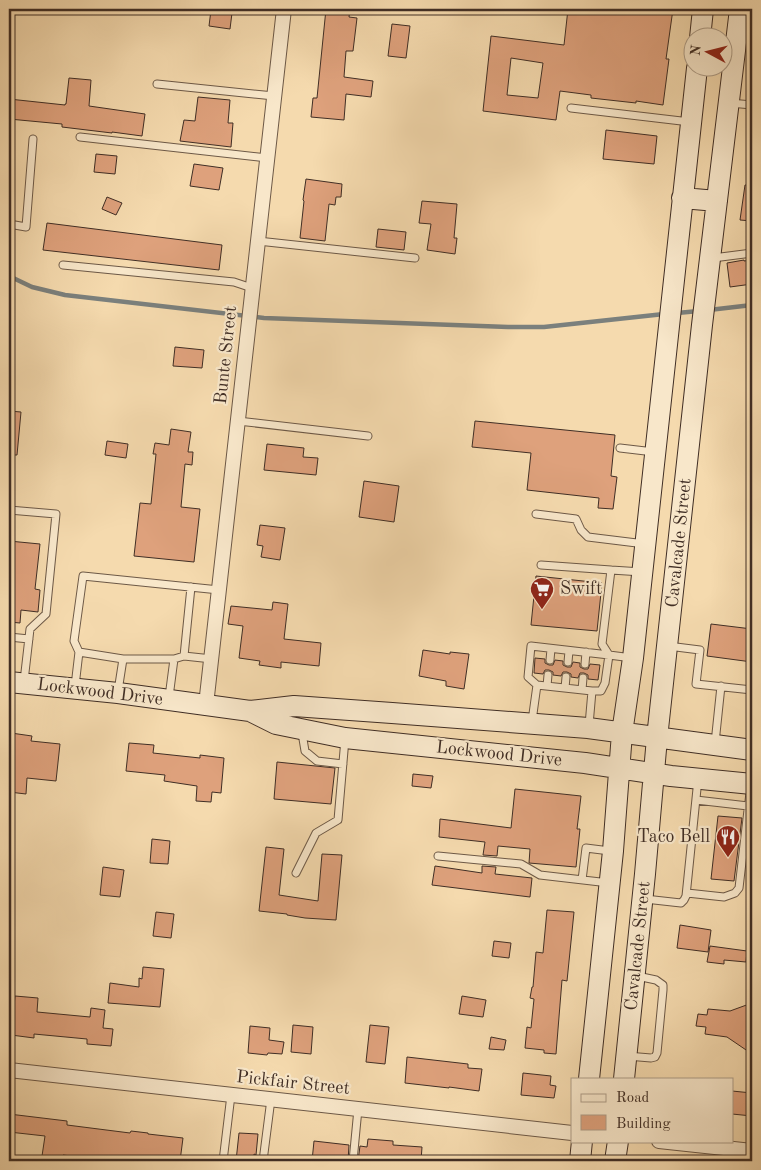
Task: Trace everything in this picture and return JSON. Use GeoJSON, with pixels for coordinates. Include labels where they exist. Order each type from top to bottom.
{"type":"FeatureCollection","features":[{"type":"Feature","properties":{"kind":"main road"},"geometry":{"type":"LineString","coordinates":[[701,28],[703,9]]}},
{"type":"Feature","properties":{"kind":"main road","name":"Cavalcade Street"},"geometry":{"type":"LineString","coordinates":[[624,1078],[657,738],[705,298],[729,102],[745,37],[740,9]]}},
{"type":"Feature","properties":{"kind":"main road","name":"Cavalcade Street"},"geometry":{"type":"LineString","coordinates":[[589,1078],[613,851],[622,733],[633,658],[696,78]]}},
{"type":"Feature","properties":{"kind":"main road"},"geometry":{"type":"LineString","coordinates":[[682,198],[717,201]]}},
{"type":"Feature","properties":{"kind":"main road"},"geometry":{"type":"LineString","coordinates":[[654,457],[688,465]]}},
{"type":"Feature","properties":{"kind":"main road","name":"Lockwood Drive"},"geometry":{"type":"LineString","coordinates":[[16,683],[118,693],[250,711],[294,706],[588,728],[752,750]]}},
{"type":"Feature","properties":{"kind":"main road","name":"Lockwood Drive"},"geometry":{"type":"LineString","coordinates":[[250,711],[276,724],[345,738],[619,767],[698,779],[751,784]]}},
{"type":"Feature","properties":{"kind":"main road"},"geometry":{"type":"LineString","coordinates":[[390,744],[392,713]]}},
{"type":"Feature","properties":{"kind":"main road"},"geometry":{"type":"LineString","coordinates":[[580,1161],[582,1142]]}},
{"type":"Feature","properties":{"kind":"main road"},"geometry":{"type":"LineString","coordinates":[[615,1161],[618,1142]]}},
{"type":"Feature","properties":{"kind":"street","name":"Bunte Street"},"geometry":{"type":"LineString","coordinates":[[206,705],[284,9]]}},
{"type":"Feature","properties":{"kind":"street","name":"Pickfair Street"},"geometry":{"type":"LineString","coordinates":[[9,1070],[571,1133]]}},
{"type":"Feature","properties":{"kind":"street"},"geometry":{"type":"LineString","coordinates":[[669,1142],[752,1151]]}},
{"type":"Feature","properties":{"kind":"lane"},"geometry":{"type":"LineString","coordinates":[[157,84],[274,96]]}},
{"type":"Feature","properties":{"kind":"lane"},"geometry":{"type":"LineString","coordinates":[[729,102],[752,105]]}},
{"type":"Feature","properties":{"kind":"lane"},"geometry":{"type":"LineString","coordinates":[[571,108],[690,122]]}},
{"type":"Feature","properties":{"kind":"lane"},"geometry":{"type":"LineString","coordinates":[[80,137],[267,158]]}},
{"type":"Feature","properties":{"kind":"lane"},"geometry":{"type":"LineString","coordinates":[[9,224],[26,227],[33,139]]}},
{"type":"Feature","properties":{"kind":"lane"},"geometry":{"type":"LineString","coordinates":[[258,241],[415,258]]}},
{"type":"Feature","properties":{"kind":"lane"},"geometry":{"type":"LineString","coordinates":[[710,258],[752,253]]}},
{"type":"Feature","properties":{"kind":"lane"},"geometry":{"type":"LineString","coordinates":[[63,265],[234,282],[252,295]]}},
{"type":"Feature","properties":{"kind":"lane"},"geometry":{"type":"LineString","coordinates":[[238,421],[368,436]]}},
{"type":"Feature","properties":{"kind":"lane"},"geometry":{"type":"LineString","coordinates":[[620,448],[654,457]]}},
{"type":"Feature","properties":{"kind":"lane"},"geometry":{"type":"LineString","coordinates":[[9,510],[56,514],[46,614],[30,629],[29,639],[16,683]]}},
{"type":"Feature","properties":{"kind":"lane"},"geometry":{"type":"LineString","coordinates":[[536,514],[576,519],[581,530],[588,537],[645,544]]}},
{"type":"Feature","properties":{"kind":"lane"},"geometry":{"type":"LineString","coordinates":[[541,565],[642,572]]}},
{"type":"Feature","properties":{"kind":"lane"},"geometry":{"type":"LineString","coordinates":[[611,570],[602,644],[610,655],[605,683],[601,691],[537,685],[528,677],[531,646],[551,649],[586,652],[610,655],[633,658]]}},
{"type":"Feature","properties":{"kind":"lane"},"geometry":{"type":"LineString","coordinates":[[75,689],[79,652],[74,641],[83,576],[219,590]]}},
{"type":"Feature","properties":{"kind":"lane"},"geometry":{"type":"LineString","coordinates":[[184,656],[191,587]]}},
{"type":"Feature","properties":{"kind":"lane"},"geometry":{"type":"LineString","coordinates":[[9,637],[29,639]]}},
{"type":"Feature","properties":{"kind":"lane"},"geometry":{"type":"LineString","coordinates":[[668,646],[700,650],[696,684],[752,690]]}},
{"type":"Feature","properties":{"kind":"lane"},"geometry":{"type":"LineString","coordinates":[[550,660],[551,649]]}},
{"type":"Feature","properties":{"kind":"lane"},"geometry":{"type":"LineString","coordinates":[[568,662],[569,651]]}},
{"type":"Feature","properties":{"kind":"lane"},"geometry":{"type":"LineString","coordinates":[[79,652],[123,659],[174,659],[184,656],[212,659]]}},
{"type":"Feature","properties":{"kind":"lane"},"geometry":{"type":"LineString","coordinates":[[585,664],[586,652]]}},
{"type":"Feature","properties":{"kind":"lane"},"geometry":{"type":"LineString","coordinates":[[118,693],[123,659]]}},
{"type":"Feature","properties":{"kind":"lane"},"geometry":{"type":"LineString","coordinates":[[169,700],[174,659]]}},
{"type":"Feature","properties":{"kind":"lane"},"geometry":{"type":"LineString","coordinates":[[547,686],[548,675]]}},
{"type":"Feature","properties":{"kind":"lane"},"geometry":{"type":"LineString","coordinates":[[565,688],[566,676]]}},
{"type":"Feature","properties":{"kind":"lane"},"geometry":{"type":"LineString","coordinates":[[582,690],[583,678]]}},
{"type":"Feature","properties":{"kind":"lane"},"geometry":{"type":"LineString","coordinates":[[532,724],[537,685]]}},
{"type":"Feature","properties":{"kind":"lane"},"geometry":{"type":"LineString","coordinates":[[714,745],[721,686]]}},
{"type":"Feature","properties":{"kind":"lane"},"geometry":{"type":"LineString","coordinates":[[588,728],[592,690]]}},
{"type":"Feature","properties":{"kind":"lane"},"geometry":{"type":"LineString","coordinates":[[303,730],[305,751],[317,761],[343,764]]}},
{"type":"Feature","properties":{"kind":"lane"},"geometry":{"type":"LineString","coordinates":[[296,873],[316,833],[338,820],[345,738]]}},
{"type":"Feature","properties":{"kind":"lane"},"geometry":{"type":"LineString","coordinates":[[642,898],[680,903],[684,900],[687,893],[698,779]]}},
{"type":"Feature","properties":{"kind":"lane"},"geometry":{"type":"LineString","coordinates":[[687,893],[724,897],[735,893],[738,888],[751,784]]}},
{"type":"Feature","properties":{"kind":"lane"},"geometry":{"type":"LineString","coordinates":[[696,800],[748,806]]}},
{"type":"Feature","properties":{"kind":"lane"},"geometry":{"type":"LineString","coordinates":[[582,880],[586,848],[613,851]]}},
{"type":"Feature","properties":{"kind":"lane"},"geometry":{"type":"LineString","coordinates":[[438,856],[521,864],[540,875],[609,883]]}},
{"type":"Feature","properties":{"kind":"lane"},"geometry":{"type":"LineString","coordinates":[[626,1056],[652,1058],[657,1053],[663,985],[656,980],[634,976]]}},
{"type":"Feature","properties":{"kind":"lane"},"geometry":{"type":"LineString","coordinates":[[224,1161],[231,1095]]}},
{"type":"Feature","properties":{"kind":"lane"},"geometry":{"type":"LineString","coordinates":[[264,1161],[271,1099]]}},
{"type":"Feature","properties":{"kind":"lane"},"geometry":{"type":"LineString","coordinates":[[353,1161],[358,1109]]}},
{"type":"Feature","properties":{"kind":"building"},"geometry":{"type":"Polygon","coordinates":[[[326,9],[350,9],[349,17],[357,18],[353,51],[346,51],[344,77],[373,81],[371,97],[346,94],[344,120],[311,117],[313,98],[317,98],[326,9]]]}},
{"type":"Feature","properties":{"kind":"building"},"geometry":{"type":"Polygon","coordinates":[[[568,9],[673,9],[666,59],[669,59],[663,105],[591,98],[591,95],[560,91],[556,120],[483,111],[491,36],[564,45],[568,9]],[[511,58],[507,95],[538,98],[543,63],[511,58]]]}},
{"type":"Feature","properties":{"kind":"building"},"geometry":{"type":"Polygon","coordinates":[[[211,10],[232,13],[230,29],[209,26],[211,10]]]}},
{"type":"Feature","properties":{"kind":"building"},"geometry":{"type":"Polygon","coordinates":[[[392,24],[410,26],[406,58],[388,56],[392,24]]]}},
{"type":"Feature","properties":{"kind":"building"},"geometry":{"type":"Polygon","coordinates":[[[69,78],[91,80],[89,106],[145,114],[142,136],[62,127],[62,124],[9,119],[9,99],[65,105],[69,78]]]}},
{"type":"Feature","properties":{"kind":"building"},"geometry":{"type":"Polygon","coordinates":[[[198,97],[230,100],[228,123],[233,123],[231,147],[180,141],[184,120],[195,121],[198,97]]]}},
{"type":"Feature","properties":{"kind":"building"},"geometry":{"type":"Polygon","coordinates":[[[606,130],[657,136],[654,164],[603,159],[606,130]]]}},
{"type":"Feature","properties":{"kind":"building"},"geometry":{"type":"Polygon","coordinates":[[[96,154],[117,156],[115,174],[94,172],[96,154]]]}},
{"type":"Feature","properties":{"kind":"building"},"geometry":{"type":"Polygon","coordinates":[[[194,164],[223,168],[219,190],[190,186],[194,164]]]}},
{"type":"Feature","properties":{"kind":"building"},"geometry":{"type":"Polygon","coordinates":[[[306,179],[342,184],[341,197],[336,197],[335,205],[329,204],[325,241],[300,238],[306,179]]]}},
{"type":"Feature","properties":{"kind":"building"},"geometry":{"type":"Polygon","coordinates":[[[745,185],[752,185],[752,221],[740,220],[745,185]]]}},
{"type":"Feature","properties":{"kind":"building"},"geometry":{"type":"Polygon","coordinates":[[[107,197],[122,203],[116,215],[102,209],[107,197]]]}},
{"type":"Feature","properties":{"kind":"building"},"geometry":{"type":"Polygon","coordinates":[[[422,201],[457,204],[454,238],[457,238],[455,254],[427,250],[431,224],[419,223],[422,201]]]}},
{"type":"Feature","properties":{"kind":"building"},"geometry":{"type":"Polygon","coordinates":[[[47,223],[222,245],[219,270],[43,250],[47,223]]]}},
{"type":"Feature","properties":{"kind":"building"},"geometry":{"type":"Polygon","coordinates":[[[378,229],[406,232],[404,250],[376,247],[378,229]]]}},
{"type":"Feature","properties":{"kind":"building"},"geometry":{"type":"Polygon","coordinates":[[[752,260],[752,284],[730,287],[727,263],[752,260]]]}},
{"type":"Feature","properties":{"kind":"building"},"geometry":{"type":"Polygon","coordinates":[[[175,347],[204,350],[202,368],[173,366],[175,347]]]}},
{"type":"Feature","properties":{"kind":"building"},"geometry":{"type":"Polygon","coordinates":[[[9,411],[21,412],[17,455],[9,455],[9,411]]]}},
{"type":"Feature","properties":{"kind":"building"},"geometry":{"type":"Polygon","coordinates":[[[475,421],[615,435],[611,476],[617,477],[613,509],[598,508],[599,498],[527,490],[531,453],[472,447],[475,421]]]}},
{"type":"Feature","properties":{"kind":"building"},"geometry":{"type":"Polygon","coordinates":[[[171,429],[191,432],[188,452],[193,452],[192,465],[185,464],[181,507],[200,509],[194,562],[134,556],[140,503],[151,504],[156,454],[153,454],[155,443],[169,445],[171,429]]]}},
{"type":"Feature","properties":{"kind":"building"},"geometry":{"type":"Polygon","coordinates":[[[107,441],[128,444],[126,458],[105,455],[107,441]]]}},
{"type":"Feature","properties":{"kind":"building"},"geometry":{"type":"Polygon","coordinates":[[[267,444],[304,448],[303,457],[318,458],[316,475],[264,470],[267,444]]]}},
{"type":"Feature","properties":{"kind":"building"},"geometry":{"type":"Polygon","coordinates":[[[364,481],[399,486],[394,522],[359,517],[364,481]]]}},
{"type":"Feature","properties":{"kind":"building"},"geometry":{"type":"Polygon","coordinates":[[[260,525],[285,528],[280,560],[261,557],[263,546],[257,545],[260,525]]]}},
{"type":"Feature","properties":{"kind":"building"},"geometry":{"type":"Polygon","coordinates":[[[9,541],[40,544],[35,589],[40,590],[38,612],[21,610],[20,623],[9,622],[9,541]]]}},
{"type":"Feature","properties":{"kind":"building"},"geometry":{"type":"Polygon","coordinates":[[[536,576],[602,583],[597,631],[531,625],[536,576]]]}},
{"type":"Feature","properties":{"kind":"building"},"geometry":{"type":"Polygon","coordinates":[[[273,602],[288,604],[284,639],[321,643],[319,666],[281,662],[281,668],[259,665],[260,661],[239,658],[243,626],[228,624],[231,606],[272,610],[273,602]]]}},
{"type":"Feature","properties":{"kind":"building"},"geometry":{"type":"Polygon","coordinates":[[[711,624],[752,629],[752,662],[707,656],[711,624]]]}},
{"type":"Feature","properties":{"kind":"building"},"geometry":{"type":"Polygon","coordinates":[[[423,650],[450,654],[450,652],[469,654],[464,689],[446,686],[446,681],[419,676],[423,650]]]}},
{"type":"Feature","properties":{"kind":"building"},"geometry":{"type":"Polygon","coordinates":[[[535,658],[545,659],[545,663],[549,665],[553,665],[555,660],[563,661],[563,665],[567,667],[571,667],[573,662],[580,663],[580,667],[584,669],[588,669],[590,664],[600,665],[598,680],[588,679],[588,675],[584,673],[580,673],[578,678],[571,677],[571,674],[567,672],[563,672],[561,676],[553,675],[553,672],[549,670],[545,670],[543,674],[534,673],[535,658]]]}},
{"type":"Feature","properties":{"kind":"building"},"geometry":{"type":"Polygon","coordinates":[[[11,733],[32,736],[31,741],[60,744],[56,781],[27,778],[26,794],[9,792],[11,733]]]}},
{"type":"Feature","properties":{"kind":"building"},"geometry":{"type":"Polygon","coordinates":[[[129,743],[154,745],[153,753],[200,758],[200,755],[224,758],[221,793],[212,792],[211,802],[196,801],[197,786],[164,781],[165,775],[126,771],[129,743]]]}},
{"type":"Feature","properties":{"kind":"building"},"geometry":{"type":"Polygon","coordinates":[[[277,762],[335,768],[331,804],[274,799],[277,762]]]}},
{"type":"Feature","properties":{"kind":"building"},"geometry":{"type":"Polygon","coordinates":[[[413,774],[433,776],[431,788],[412,786],[413,774]]]}},
{"type":"Feature","properties":{"kind":"building"},"geometry":{"type":"Polygon","coordinates":[[[515,789],[581,796],[577,829],[580,829],[576,867],[529,863],[530,849],[498,846],[497,856],[483,855],[485,842],[439,837],[440,819],[511,828],[515,789]]]}},
{"type":"Feature","properties":{"kind":"building"},"geometry":{"type":"Polygon","coordinates":[[[718,816],[742,818],[734,881],[711,879],[718,816]]]}},
{"type":"Feature","properties":{"kind":"building"},"geometry":{"type":"Polygon","coordinates":[[[152,839],[170,841],[168,864],[150,863],[152,839]]]}},
{"type":"Feature","properties":{"kind":"building"},"geometry":{"type":"Polygon","coordinates":[[[266,847],[284,849],[279,895],[318,901],[322,854],[342,855],[336,920],[305,918],[259,911],[266,847]]]}},
{"type":"Feature","properties":{"kind":"building"},"geometry":{"type":"Polygon","coordinates":[[[435,866],[482,873],[482,866],[496,867],[495,874],[532,878],[530,897],[432,885],[435,866]]]}},
{"type":"Feature","properties":{"kind":"building"},"geometry":{"type":"Polygon","coordinates":[[[103,867],[124,870],[120,897],[100,895],[103,867]]]}},
{"type":"Feature","properties":{"kind":"building"},"geometry":{"type":"Polygon","coordinates":[[[547,910],[574,912],[567,981],[562,980],[556,1054],[544,1053],[544,1050],[525,1048],[527,1027],[531,1028],[534,999],[530,998],[533,987],[536,952],[543,953],[547,910]]]}},
{"type":"Feature","properties":{"kind":"building"},"geometry":{"type":"Polygon","coordinates":[[[156,912],[174,914],[171,938],[153,936],[156,912]]]}},
{"type":"Feature","properties":{"kind":"building"},"geometry":{"type":"Polygon","coordinates":[[[680,925],[711,930],[708,952],[677,948],[680,925]]]}},
{"type":"Feature","properties":{"kind":"building"},"geometry":{"type":"Polygon","coordinates":[[[494,941],[511,943],[509,958],[492,956],[494,941]]]}},
{"type":"Feature","properties":{"kind":"building"},"geometry":{"type":"Polygon","coordinates":[[[710,946],[747,951],[746,962],[724,960],[724,964],[707,962],[710,946]]]}},
{"type":"Feature","properties":{"kind":"building"},"geometry":{"type":"Polygon","coordinates":[[[143,967],[164,969],[160,1007],[108,1003],[110,983],[139,987],[139,978],[142,979],[143,967]]]}},
{"type":"Feature","properties":{"kind":"building"},"geometry":{"type":"Polygon","coordinates":[[[15,996],[38,998],[37,1012],[90,1017],[91,1008],[105,1010],[103,1028],[113,1029],[111,1046],[87,1044],[87,1039],[34,1034],[34,1038],[11,1035],[15,996]]]}},
{"type":"Feature","properties":{"kind":"building"},"geometry":{"type":"Polygon","coordinates":[[[462,996],[486,1000],[483,1017],[459,1014],[462,996]]]}},
{"type":"Feature","properties":{"kind":"building"},"geometry":{"type":"Polygon","coordinates":[[[752,1003],[752,1054],[727,1037],[705,1034],[706,1027],[696,1026],[698,1014],[707,1015],[708,1009],[730,1011],[752,1003]]]}},
{"type":"Feature","properties":{"kind":"building"},"geometry":{"type":"Polygon","coordinates":[[[293,1025],[313,1027],[311,1054],[291,1052],[293,1025]]]}},
{"type":"Feature","properties":{"kind":"building"},"geometry":{"type":"Polygon","coordinates":[[[370,1025],[389,1027],[385,1064],[366,1062],[370,1025]]]}},
{"type":"Feature","properties":{"kind":"building"},"geometry":{"type":"Polygon","coordinates":[[[250,1026],[270,1028],[269,1040],[284,1042],[282,1054],[248,1053],[250,1026]]]}},
{"type":"Feature","properties":{"kind":"building"},"geometry":{"type":"Polygon","coordinates":[[[491,1037],[506,1040],[504,1050],[489,1049],[491,1037]]]}},
{"type":"Feature","properties":{"kind":"building"},"geometry":{"type":"Polygon","coordinates":[[[407,1057],[468,1064],[468,1068],[482,1069],[479,1091],[405,1083],[407,1057]]]}},
{"type":"Feature","properties":{"kind":"building"},"geometry":{"type":"Polygon","coordinates":[[[523,1073],[551,1076],[550,1085],[556,1086],[554,1098],[521,1095],[523,1073]]]}},
{"type":"Feature","properties":{"kind":"building"},"geometry":{"type":"Polygon","coordinates":[[[734,1091],[752,1093],[752,1116],[734,1114],[734,1091]]]}},
{"type":"Feature","properties":{"kind":"building"},"geometry":{"type":"Polygon","coordinates":[[[9,1114],[67,1121],[67,1125],[183,1138],[180,1161],[109,1161],[63,1155],[62,1159],[42,1156],[45,1136],[9,1132],[9,1114]]]}},
{"type":"Feature","properties":{"kind":"building"},"geometry":{"type":"Polygon","coordinates":[[[239,1133],[258,1134],[254,1161],[236,1161],[239,1133]]]}},
{"type":"Feature","properties":{"kind":"building"},"geometry":{"type":"Polygon","coordinates":[[[368,1139],[393,1141],[393,1145],[422,1147],[421,1161],[358,1161],[360,1146],[367,1147],[368,1139]]]}},
{"type":"Feature","properties":{"kind":"building"},"geometry":{"type":"Polygon","coordinates":[[[314,1141],[349,1145],[348,1161],[312,1161],[314,1141]]]}},
{"type":"Feature","properties":{"kind":"waterway"},"geometry":{"type":"LineString","coordinates":[[9,276],[32,287],[65,295],[264,318],[544,327],[664,314]]}},
{"type":"Feature","properties":{"kind":"waterway"},"geometry":{"type":"LineString","coordinates":[[709,310],[752,305]]}},
{"type":"Feature","properties":{"kind":"waterway"},"geometry":{"type":"LineString","coordinates":[[677,313],[699,311]]}},
{"type":"Feature","properties":{"kind":"place","name":"Swift"},"geometry":{"type":"Point","coordinates":[542,610]}},
{"type":"Feature","properties":{"kind":"place","name":"Taco Bell"},"geometry":{"type":"Point","coordinates":[728,858]}}]}
